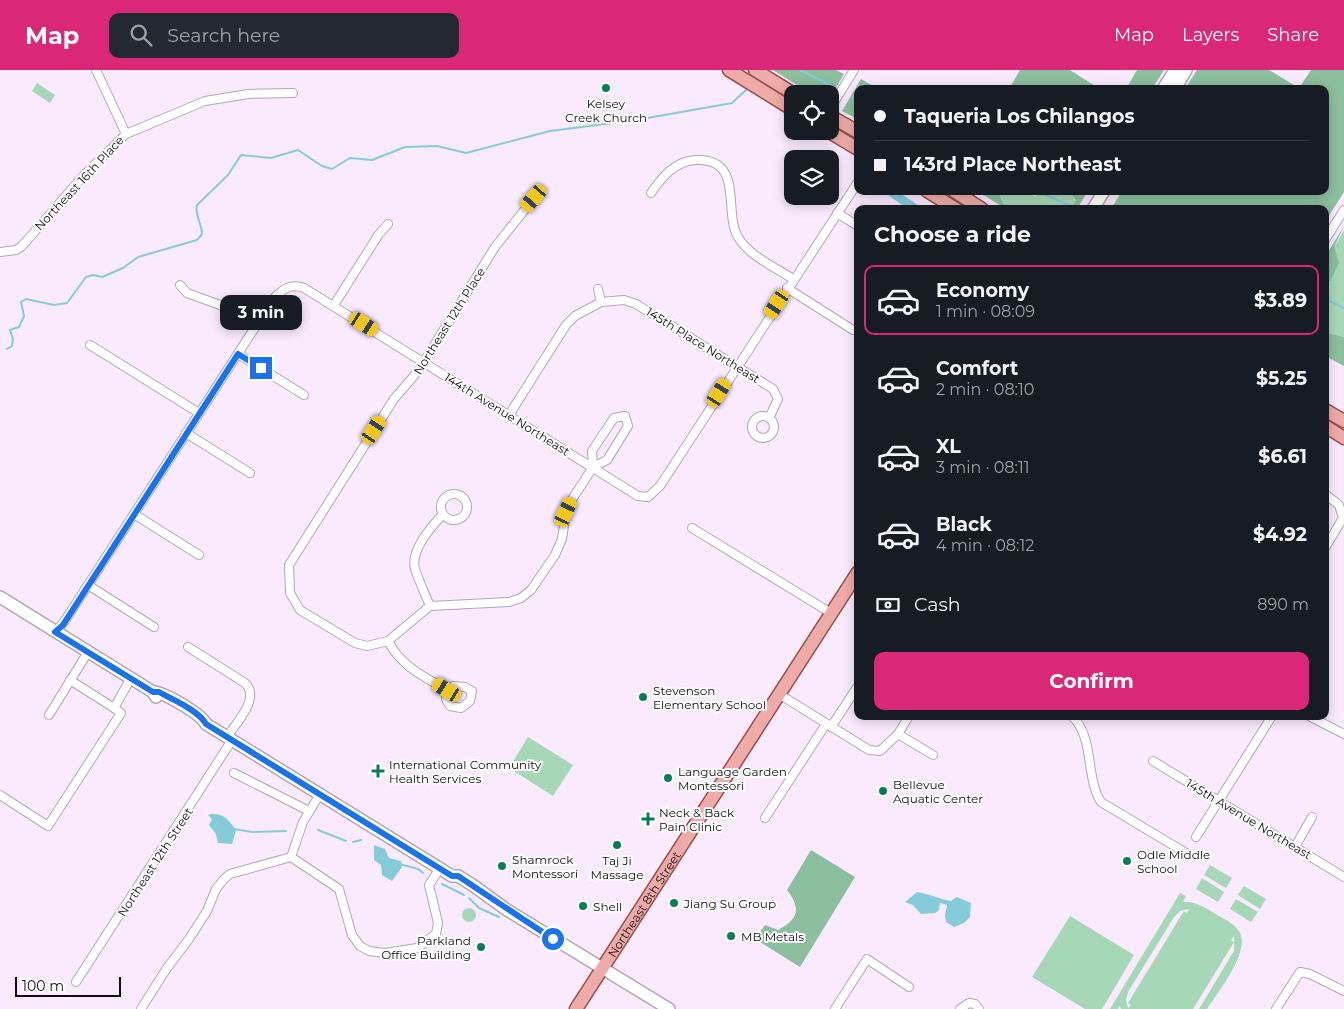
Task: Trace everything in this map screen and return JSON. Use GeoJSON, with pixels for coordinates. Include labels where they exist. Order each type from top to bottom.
{"type":"FeatureCollection","features":[{"type":"Feature","properties":{"kind":"main road"},"geometry":{"type":"LineString","coordinates":[[728,70],[784,105]]}},
{"type":"Feature","properties":{"kind":"main road"},"geometry":{"type":"LineString","coordinates":[[755,70],[784,88]]}},
{"type":"Feature","properties":{"kind":"main road"},"geometry":{"type":"LineString","coordinates":[[1166,85],[1175,70]]}},
{"type":"Feature","properties":{"kind":"main road"},"geometry":{"type":"LineString","coordinates":[[1177,85],[1186,70]]}},
{"type":"Feature","properties":{"kind":"main road"},"geometry":{"type":"LineString","coordinates":[[839,121],[854,130]]}},
{"type":"Feature","properties":{"kind":"main road"},"geometry":{"type":"LineString","coordinates":[[839,138],[854,147]]}},
{"type":"Feature","properties":{"kind":"main road"},"geometry":{"type":"LineString","coordinates":[[934,195],[950,205]]}},
{"type":"Feature","properties":{"kind":"main road"},"geometry":{"type":"LineString","coordinates":[[960,195],[976,205]]}},
{"type":"Feature","properties":{"kind":"main road"},"geometry":{"type":"LineString","coordinates":[[1329,412],[1344,421]]}},
{"type":"Feature","properties":{"kind":"main road"},"geometry":{"type":"LineString","coordinates":[[1329,429],[1344,438]]}},
{"type":"Feature","properties":{"kind":"main road","name":"Northeast 8th Street"},"geometry":{"type":"LineString","coordinates":[[576,1009],[854,578]]}},
{"type":"Feature","properties":{"kind":"main road"},"geometry":{"type":"LineString","coordinates":[[0,598],[153,692],[156,698],[199,724],[206,724],[230,738],[452,876],[458,876],[488,895],[492,901],[669,1009]]}},
{"type":"Feature","properties":{"kind":"street"},"geometry":{"type":"LineString","coordinates":[[96,70],[126,134]]}},
{"type":"Feature","properties":{"kind":"street"},"geometry":{"type":"LineString","coordinates":[[839,94],[854,70]]}},
{"type":"Feature","properties":{"kind":"street","name":"Northeast 16th Place"},"geometry":{"type":"LineString","coordinates":[[0,252],[16,250],[85,174],[126,134],[205,101],[248,94],[293,93]]}},
{"type":"Feature","properties":{"kind":"street"},"geometry":{"type":"LineString","coordinates":[[651,193],[660,180],[678,164],[700,160],[716,165],[729,179],[732,217],[738,236],[750,251],[793,279]]}},
{"type":"Feature","properties":{"kind":"street"},"geometry":{"type":"LineString","coordinates":[[736,366],[854,188]]}},
{"type":"Feature","properties":{"kind":"street","name":"Northeast 12th Place"},"geometry":{"type":"LineString","coordinates":[[388,641],[366,646],[354,644],[300,610],[290,593],[288,573],[294,554],[394,399],[424,362],[496,247],[534,198]]}},
{"type":"Feature","properties":{"kind":"street"},"geometry":{"type":"LineString","coordinates":[[1329,234],[1344,210]]}},
{"type":"Feature","properties":{"kind":"street"},"geometry":{"type":"LineString","coordinates":[[837,213],[854,224]]}},
{"type":"Feature","properties":{"kind":"street"},"geometry":{"type":"LineString","coordinates":[[334,305],[379,234],[388,224]]}},
{"type":"Feature","properties":{"kind":"street"},"geometry":{"type":"LineString","coordinates":[[55,632],[63,625],[256,326],[220,305],[187,292],[180,285]]}},
{"type":"Feature","properties":{"kind":"street","name":"144th Avenue Northeast"},"geometry":{"type":"LineString","coordinates":[[256,326],[274,298],[286,288],[297,285],[334,305],[644,498],[651,495],[660,486],[736,366]]}},
{"type":"Feature","properties":{"kind":"street"},"geometry":{"type":"LineString","coordinates":[[787,288],[853,330]]}},
{"type":"Feature","properties":{"kind":"street"},"geometry":{"type":"LineString","coordinates":[[509,415],[566,325],[575,316],[601,302],[598,289]]}},
{"type":"Feature","properties":{"kind":"street","name":"145th Place Northeast"},"geometry":{"type":"LineString","coordinates":[[601,302],[624,300],[636,304],[736,366],[776,394],[778,399],[776,406],[769,418]]}},
{"type":"Feature","properties":{"kind":"street"},"geometry":{"type":"LineString","coordinates":[[90,345],[199,413]]}},
{"type":"Feature","properties":{"kind":"street"},"geometry":{"type":"LineString","coordinates":[[238,354],[304,395]]}},
{"type":"Feature","properties":{"kind":"street"},"geometry":{"type":"LineString","coordinates":[[447,690],[406,666],[395,655],[388,641],[430,606],[509,602],[521,598],[531,590],[555,555],[562,539],[566,512],[592,467],[592,452],[614,418],[625,416],[628,426],[606,460],[592,467]]}},
{"type":"Feature","properties":{"kind":"street"},"geometry":{"type":"LineString","coordinates":[[186,433],[250,473]]}},
{"type":"Feature","properties":{"kind":"street"},"geometry":{"type":"LineString","coordinates":[[1329,496],[1342,510],[1343,518],[1329,542]]}},
{"type":"Feature","properties":{"kind":"street"},"geometry":{"type":"LineString","coordinates":[[134,514],[199,555]]}},
{"type":"Feature","properties":{"kind":"street"},"geometry":{"type":"LineString","coordinates":[[430,606],[414,561],[416,552],[443,514]]}},
{"type":"Feature","properties":{"kind":"street"},"geometry":{"type":"LineString","coordinates":[[692,528],[831,613]]}},
{"type":"Feature","properties":{"kind":"street"},"geometry":{"type":"LineString","coordinates":[[88,585],[154,627]]}},
{"type":"Feature","properties":{"kind":"street","name":"Northeast 12th Street"},"geometry":{"type":"LineString","coordinates":[[76,982],[230,738],[251,700],[251,692],[246,683],[188,647]]}},
{"type":"Feature","properties":{"kind":"street"},"geometry":{"type":"LineString","coordinates":[[49,715],[88,652]]}},
{"type":"Feature","properties":{"kind":"street"},"geometry":{"type":"LineString","coordinates":[[114,708],[131,678]]}},
{"type":"Feature","properties":{"kind":"street"},"geometry":{"type":"LineString","coordinates":[[0,795],[48,826],[121,713],[70,680]]}},
{"type":"Feature","properties":{"kind":"street"},"geometry":{"type":"LineString","coordinates":[[765,818],[828,725],[854,691]]}},
{"type":"Feature","properties":{"kind":"street"},"geometry":{"type":"LineString","coordinates":[[779,694],[873,751],[880,751],[898,734],[907,720]]}},
{"type":"Feature","properties":{"kind":"street"},"geometry":{"type":"LineString","coordinates":[[1075,720],[1083,732],[1095,792],[1101,802],[1186,853]]}},
{"type":"Feature","properties":{"kind":"street"},"geometry":{"type":"LineString","coordinates":[[1196,837],[1269,720]]}},
{"type":"Feature","properties":{"kind":"street"},"geometry":{"type":"LineString","coordinates":[[1317,720],[1344,734]]}},
{"type":"Feature","properties":{"kind":"street"},"geometry":{"type":"LineString","coordinates":[[898,734],[933,755]]}},
{"type":"Feature","properties":{"kind":"street","name":"145th Avenue Northeast"},"geometry":{"type":"LineString","coordinates":[[1153,761],[1344,877]]}},
{"type":"Feature","properties":{"kind":"street"},"geometry":{"type":"LineString","coordinates":[[234,773],[309,811]]}},
{"type":"Feature","properties":{"kind":"street"},"geometry":{"type":"LineString","coordinates":[[291,857],[298,832],[320,794]]}},
{"type":"Feature","properties":{"kind":"street"},"geometry":{"type":"LineString","coordinates":[[1295,847],[1312,817]]}},
{"type":"Feature","properties":{"kind":"street"},"geometry":{"type":"LineString","coordinates":[[141,1009],[167,968],[207,912],[219,883],[230,874],[291,857],[338,889],[352,935],[356,941],[369,951],[385,953],[417,948],[436,934],[438,923],[429,886],[440,868]]}},
{"type":"Feature","properties":{"kind":"street"},"geometry":{"type":"LineString","coordinates":[[835,1009],[867,959],[910,987]]}},
{"type":"Feature","properties":{"kind":"street"},"geometry":{"type":"LineString","coordinates":[[1276,1009],[1300,972],[1310,974],[1344,991]]}},
{"type":"Feature","properties":{"kind":"street"},"geometry":{"type":"LineString","coordinates":[[960,1009],[969,1002],[975,1004],[979,1009]]}},
{"type":"Feature","properties":{"kind":"green space"},"geometry":{"type":"Polygon","coordinates":[[[773,70],[836,70],[844,74],[838,85],[797,85],[773,70]]]}},
{"type":"Feature","properties":{"kind":"green space"},"geometry":{"type":"Polygon","coordinates":[[[1020,70],[1070,70],[1094,85],[1011,85],[1020,70]]]}},
{"type":"Feature","properties":{"kind":"green space"},"geometry":{"type":"Polygon","coordinates":[[[1137,70],[1164,70],[1155,85],[1128,85],[1137,70]]]}},
{"type":"Feature","properties":{"kind":"green space"},"geometry":{"type":"Polygon","coordinates":[[[1197,70],[1269,70],[1294,85],[1188,85],[1197,70]]]}},
{"type":"Feature","properties":{"kind":"green space"},"geometry":{"type":"Polygon","coordinates":[[[1311,70],[1344,70],[1344,192],[1329,216],[1329,205],[1113,205],[1120,195],[1329,195],[1329,85],[1301,85],[1311,70]]]}},
{"type":"Feature","properties":{"kind":"green space"},"geometry":{"type":"Polygon","coordinates":[[[861,79],[871,85],[857,85],[861,79]]]}},
{"type":"Feature","properties":{"kind":"green space"},"geometry":{"type":"Polygon","coordinates":[[[37,83],[55,95],[50,103],[32,91],[37,83]]]}},
{"type":"Feature","properties":{"kind":"green space"},"geometry":{"type":"Polygon","coordinates":[[[854,91],[854,117],[842,111],[854,91]]]}},
{"type":"Feature","properties":{"kind":"green space"},"geometry":{"type":"Polygon","coordinates":[[[983,195],[1001,195],[1004,205],[1000,205],[983,195]]]}},
{"type":"Feature","properties":{"kind":"green space"},"geometry":{"type":"Polygon","coordinates":[[[1033,195],[1036,197],[1036,195],[1072,195],[1076,202],[1073,205],[1004,205],[1000,196],[1033,195]]]}},
{"type":"Feature","properties":{"kind":"green space"},"geometry":{"type":"Polygon","coordinates":[[[1072,195],[1086,195],[1079,205],[1073,205],[1076,201],[1072,195]]]}},
{"type":"Feature","properties":{"kind":"green space"},"geometry":{"type":"Polygon","coordinates":[[[1344,226],[1334,247],[1339,263],[1329,281],[1329,250],[1344,226]]]}},
{"type":"Feature","properties":{"kind":"green space"},"geometry":{"type":"Polygon","coordinates":[[[1344,230],[1344,337],[1329,333],[1329,281],[1334,247],[1344,230]]]}},
{"type":"Feature","properties":{"kind":"green space"},"geometry":{"type":"Polygon","coordinates":[[[1329,333],[1344,337],[1344,366],[1329,358],[1329,333]]]}},
{"type":"Feature","properties":{"kind":"green space"},"geometry":{"type":"Polygon","coordinates":[[[528,737],[573,765],[553,796],[509,768],[528,737]]]}},
{"type":"Feature","properties":{"kind":"green space"},"geometry":{"type":"Polygon","coordinates":[[[811,850],[855,877],[800,967],[755,939],[765,925],[778,930],[794,917],[796,908],[787,890],[811,850]]]}},
{"type":"Feature","properties":{"kind":"green space"},"geometry":{"type":"Polygon","coordinates":[[[1210,865],[1232,878],[1226,888],[1204,875],[1210,865]]]}},
{"type":"Feature","properties":{"kind":"green space"},"geometry":{"type":"Polygon","coordinates":[[[1202,878],[1224,892],[1218,902],[1196,889],[1202,878]]]}},
{"type":"Feature","properties":{"kind":"green space"},"geometry":{"type":"Polygon","coordinates":[[[1244,886],[1266,899],[1260,909],[1238,895],[1244,886]]]}},
{"type":"Feature","properties":{"kind":"green space"},"geometry":{"type":"Polygon","coordinates":[[[1180,893],[1186,896],[1183,902],[1197,904],[1206,908],[1236,927],[1240,933],[1242,941],[1237,961],[1207,1009],[1199,1009],[1234,951],[1234,942],[1193,1009],[1121,1009],[1120,1006],[1118,1009],[1110,1009],[1180,893]],[[1189,909],[1180,911],[1174,917],[1128,992],[1126,1000],[1128,1008],[1131,1005],[1128,1003],[1184,911],[1187,913],[1189,909]]]}},
{"type":"Feature","properties":{"kind":"green space"},"geometry":{"type":"Polygon","coordinates":[[[1236,899],[1258,912],[1251,922],[1230,909],[1236,899]]]}},
{"type":"Feature","properties":{"kind":"green space"},"geometry":{"type":"Polygon","coordinates":[[[466,908],[472,908],[476,915],[472,922],[466,922],[462,918],[462,912],[466,908]]]}},
{"type":"Feature","properties":{"kind":"green space"},"geometry":{"type":"Polygon","coordinates":[[[1070,916],[1134,955],[1102,1009],[1085,1009],[1032,977],[1070,916]]]}},
{"type":"Feature","properties":{"kind":"water"},"geometry":{"type":"Polygon","coordinates":[[[888,195],[903,195],[918,205],[902,205],[888,195]]]}},
{"type":"Feature","properties":{"kind":"water"},"geometry":{"type":"Polygon","coordinates":[[[208,815],[226,818],[236,830],[232,844],[218,843],[216,834],[209,825],[212,819],[208,815]]]}},
{"type":"Feature","properties":{"kind":"water"},"geometry":{"type":"Polygon","coordinates":[[[374,845],[385,849],[389,858],[401,861],[402,867],[392,881],[382,875],[381,865],[374,860],[374,845]]]}},
{"type":"Feature","properties":{"kind":"water"},"geometry":{"type":"Polygon","coordinates":[[[917,892],[951,901],[957,897],[971,903],[970,917],[964,923],[954,927],[946,922],[947,905],[940,903],[939,910],[935,913],[921,914],[913,905],[905,902],[917,892]]]}},
{"type":"Feature","properties":{"kind":"waterway"},"geometry":{"type":"LineString","coordinates":[[800,70],[830,85]]}},
{"type":"Feature","properties":{"kind":"waterway"},"geometry":{"type":"LineString","coordinates":[[7,349],[12,346],[13,339],[10,330],[19,327],[24,316],[21,302],[26,299],[54,305],[67,303],[86,277],[93,275],[102,277],[123,268],[138,257],[197,240],[202,234],[196,209],[197,205],[228,175],[241,155],[271,158],[298,150],[322,166],[332,169],[350,158],[372,160],[405,147],[437,146],[466,153],[550,131],[636,120],[732,103],[746,90]]}},
{"type":"Feature","properties":{"kind":"waterway"},"geometry":{"type":"LineString","coordinates":[[1046,195],[1068,205]]}},
{"type":"Feature","properties":{"kind":"waterway"},"geometry":{"type":"LineString","coordinates":[[1329,301],[1344,308]]}},
{"type":"Feature","properties":{"kind":"waterway"},"geometry":{"type":"LineString","coordinates":[[234,829],[252,832],[286,831]]}},
{"type":"Feature","properties":{"kind":"waterway"},"geometry":{"type":"LineString","coordinates":[[318,830],[346,841]]}},
{"type":"Feature","properties":{"kind":"waterway"},"geometry":{"type":"LineString","coordinates":[[353,842],[361,840]]}},
{"type":"Feature","properties":{"kind":"waterway"},"geometry":{"type":"LineString","coordinates":[[400,864],[418,869],[423,873]]}},
{"type":"Feature","properties":{"kind":"waterway"},"geometry":{"type":"LineString","coordinates":[[442,884],[464,895]]}},
{"type":"Feature","properties":{"kind":"waterway"},"geometry":{"type":"LineString","coordinates":[[469,898],[479,908],[499,917]]}},
{"type":"Feature","properties":{"kind":"place","name":"Kelsey Creek Church"},"geometry":{"type":"Point","coordinates":[606,88]}},
{"type":"Feature","properties":{"kind":"place","name":"Stevenson Elementary School"},"geometry":{"type":"Point","coordinates":[643,697]}},
{"type":"Feature","properties":{"kind":"place","name":"International Community Health Services"},"geometry":{"type":"Point","coordinates":[378,771]}},
{"type":"Feature","properties":{"kind":"place","name":"Language Garden Montessori"},"geometry":{"type":"Point","coordinates":[668,778]}},
{"type":"Feature","properties":{"kind":"place","name":"Bellevue Aquatic Center"},"geometry":{"type":"Point","coordinates":[883,791]}},
{"type":"Feature","properties":{"kind":"place","name":"Neck & Back Pain Clinic"},"geometry":{"type":"Point","coordinates":[648,819]}},
{"type":"Feature","properties":{"kind":"place","name":"Taj Ji Massage"},"geometry":{"type":"Point","coordinates":[617,845]}},
{"type":"Feature","properties":{"kind":"place","name":"Odle Middle School"},"geometry":{"type":"Point","coordinates":[1127,861]}},
{"type":"Feature","properties":{"kind":"place","name":"Shamrock Montessori"},"geometry":{"type":"Point","coordinates":[502,866]}},
{"type":"Feature","properties":{"kind":"place","name":"Jiang Su Group"},"geometry":{"type":"Point","coordinates":[674,903]}},
{"type":"Feature","properties":{"kind":"place","name":"Shell"},"geometry":{"type":"Point","coordinates":[583,906]}},
{"type":"Feature","properties":{"kind":"place","name":"MB Metals"},"geometry":{"type":"Point","coordinates":[731,936]}},
{"type":"Feature","properties":{"kind":"place","name":"Parkland Office Building"},"geometry":{"type":"Point","coordinates":[481,947]}},
{"type":"Feature","properties":{"kind":"route"},"geometry":{"type":"LineString","coordinates":[[261,368],[238,354],[63,625],[55,632],[153,692],[159,692],[194,713],[203,719],[206,724],[452,876],[458,876],[488,895],[492,901],[553,939]]}}]}
